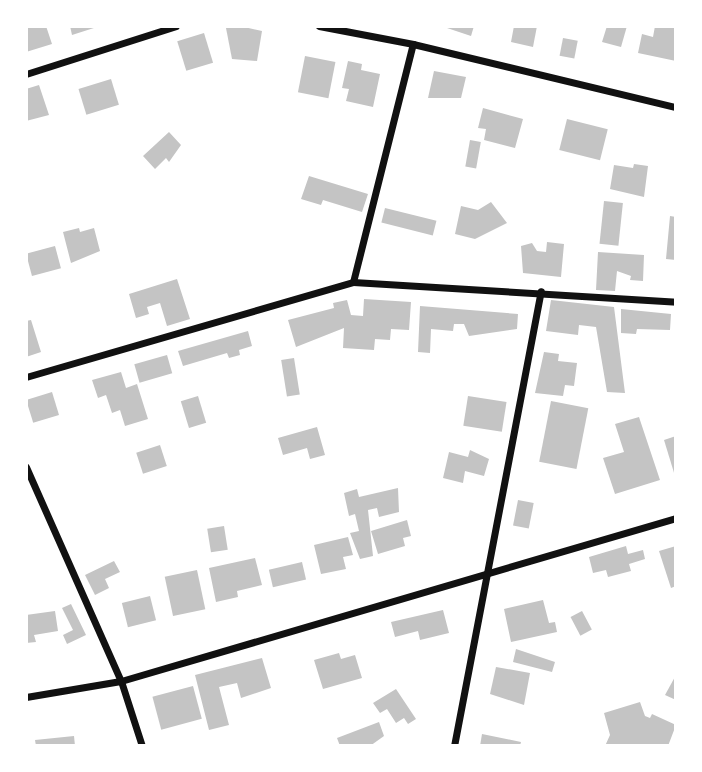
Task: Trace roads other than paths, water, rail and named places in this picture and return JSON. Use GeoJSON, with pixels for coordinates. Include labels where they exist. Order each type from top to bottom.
{"type":"FeatureCollection","features":[{"type":"Feature","properties":{"kind":"street"},"geometry":{"type":"LineString","coordinates":[[26,74],[176,26]]}},
{"type":"Feature","properties":{"kind":"street"},"geometry":{"type":"LineString","coordinates":[[319,26],[413,44],[676,107]]}},
{"type":"Feature","properties":{"kind":"street"},"geometry":{"type":"LineString","coordinates":[[353,282],[413,44]]}},
{"type":"Feature","properties":{"kind":"street"},"geometry":{"type":"LineString","coordinates":[[26,377],[353,282],[541,291],[676,302]]}},
{"type":"Feature","properties":{"kind":"street"},"geometry":{"type":"LineString","coordinates":[[454,746],[541,291]]}},
{"type":"Feature","properties":{"kind":"street"},"geometry":{"type":"LineString","coordinates":[[26,467],[121,681],[142,746]]}},
{"type":"Feature","properties":{"kind":"street"},"geometry":{"type":"LineString","coordinates":[[26,697],[121,681],[486,570],[676,518]]}}]}
